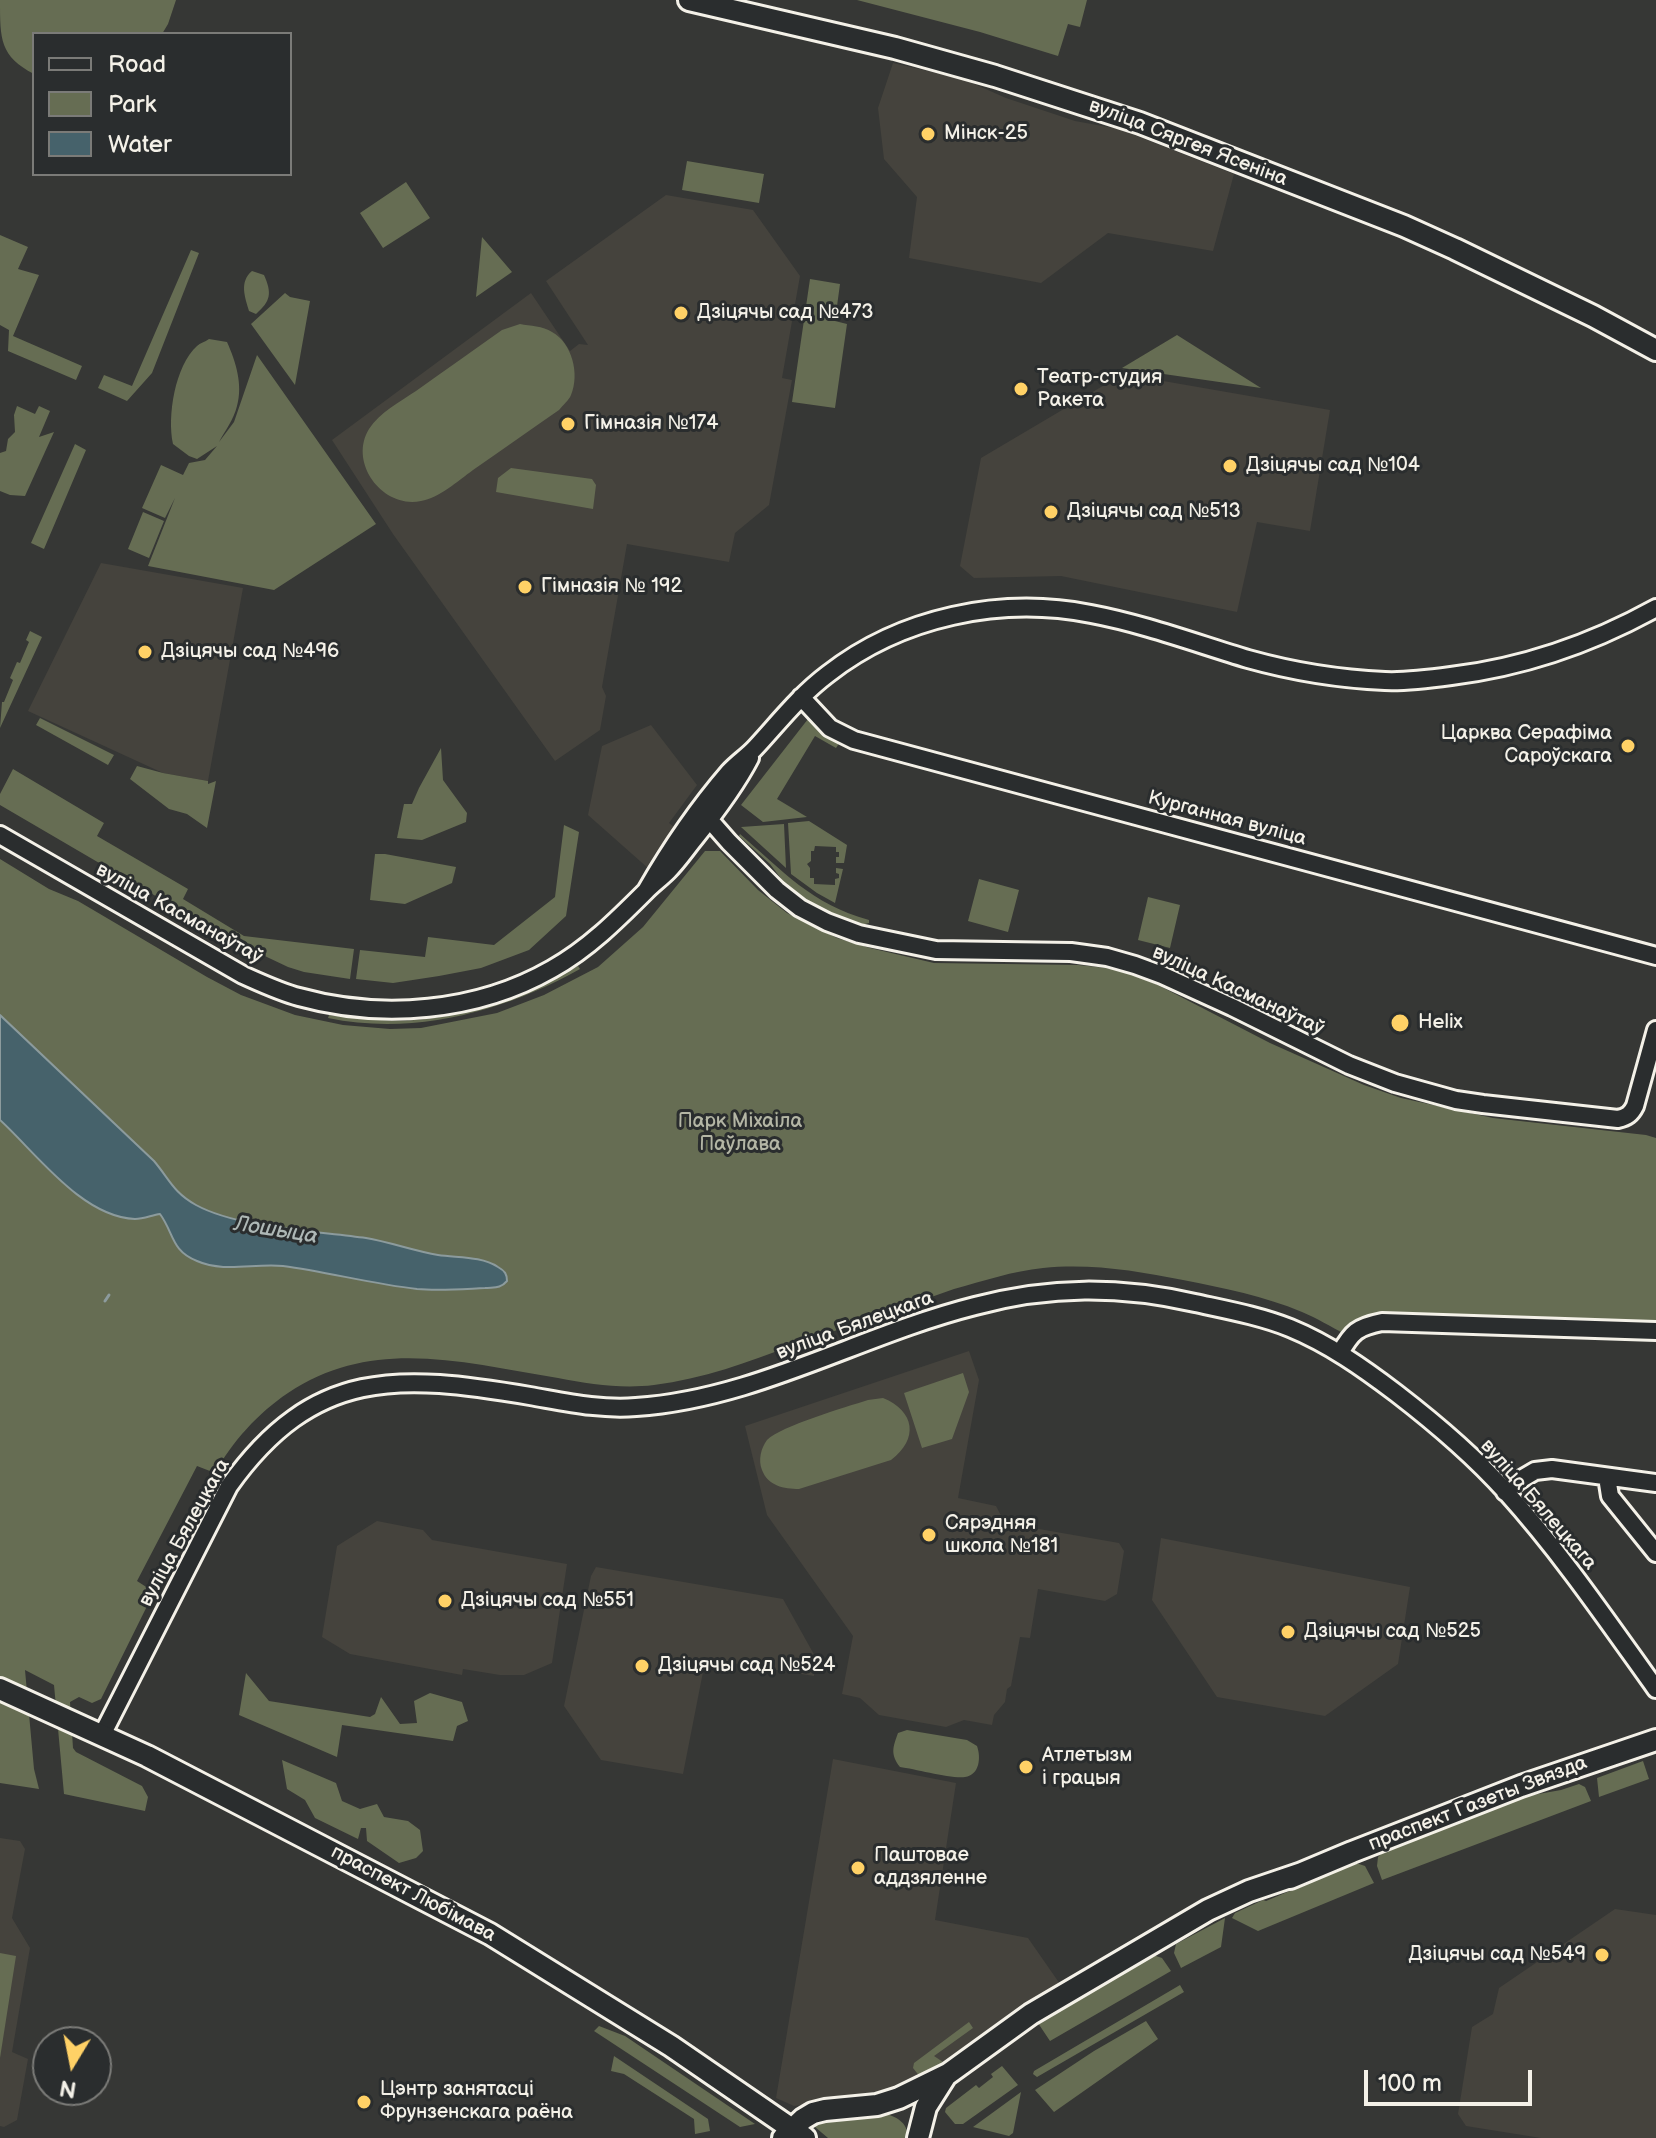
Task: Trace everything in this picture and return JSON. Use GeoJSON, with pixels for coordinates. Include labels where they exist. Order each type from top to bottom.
{"type":"FeatureCollection","features":[{"type":"Feature","properties":{"kind":"main road","name":"вуліца Сяргея Ясеніна"},"geometry":{"type":"LineString","coordinates":[[670,0],[693,1],[909,52],[1140,123],[1430,237],[1656,350]]}},
{"type":"Feature","properties":{"kind":"main road","name":"праспект Любімава"},"geometry":{"type":"LineString","coordinates":[[0,1689],[221,1793],[490,1934],[671,2046],[794,2135]]}},
{"type":"Feature","properties":{"kind":"main road","name":"праспект Газеты Звязда"},"geometry":{"type":"LineString","coordinates":[[794,2135],[803,2119],[825,2110],[877,2105],[948,2074],[1031,2014],[1236,1896],[1521,1786],[1656,1740]]}},
{"type":"Feature","properties":{"kind":"main road","name":"праспект Газеты Звязда"},"geometry":{"type":"LineString","coordinates":[[916,2138],[926,2107],[948,2074]]}},
{"type":"Feature","properties":{"kind":"main road"},"geometry":{"type":"LineString","coordinates":[[877,2105],[904,2116],[916,2138]]}},
{"type":"Feature","properties":{"kind":"street","name":"вуліца Касманаўтаў"},"geometry":{"type":"LineString","coordinates":[[0,835],[243,975],[298,997],[348,1008],[427,1008],[471,1000],[510,988],[554,968],[577,953],[626,913],[669,870],[705,814],[742,775],[754,749],[801,697],[851,657],[884,640],[948,617],[997,607],[1056,607],[1134,623],[1292,669],[1386,681],[1426,679],[1514,666],[1614,631],[1656,608]]}},
{"type":"Feature","properties":{"kind":"street","name":"Курганная вуліца"},"geometry":{"type":"LineString","coordinates":[[801,697],[830,728],[854,740],[1656,956]]}},
{"type":"Feature","properties":{"kind":"street","name":"вуліца Касманаўтаў"},"geometry":{"type":"LineString","coordinates":[[705,814],[729,842],[789,899],[827,922],[859,934],[936,950],[1071,952],[1107,957],[1135,965],[1232,1007],[1349,1065],[1395,1083],[1456,1100],[1618,1119],[1632,1113],[1635,1106],[1656,1030]]}},
{"type":"Feature","properties":{"kind":"street","name":"вуліца Бялецкага"},"geometry":{"type":"LineString","coordinates":[[102,1735],[218,1506],[237,1475],[263,1445],[315,1405],[346,1392],[410,1381],[478,1387],[601,1407],[631,1408],[681,1402],[737,1390],[953,1312],[1006,1298],[1065,1290],[1102,1289],[1138,1293],[1237,1312],[1289,1328],[1340,1353],[1432,1421],[1505,1492],[1558,1554],[1656,1689]]}},
{"type":"Feature","properties":{"kind":"street"},"geometry":{"type":"LineString","coordinates":[[1340,1353],[1354,1332],[1382,1322],[1656,1331]]}},
{"type":"Feature","properties":{"kind":"street"},"geometry":{"type":"LineString","coordinates":[[1505,1492],[1535,1471],[1552,1469],[1656,1483]]}},
{"type":"Feature","properties":{"kind":"street"},"geometry":{"type":"LineString","coordinates":[[1607,1477],[1610,1496],[1656,1553]]}},
{"type":"Feature","properties":{"kind":"shaded area"},"geometry":{"type":"Polygon","coordinates":[[[893,63],[963,79],[1006,98],[1075,121],[1119,129],[1234,174],[1213,251],[1108,233],[1041,283],[909,258],[917,197],[884,159],[878,108],[893,63]]]}},
{"type":"Feature","properties":{"kind":"shaded area"},"geometry":{"type":"Polygon","coordinates":[[[666,195],[753,210],[800,276],[782,378],[792,380],[769,505],[735,533],[729,562],[627,544],[602,687],[606,696],[600,730],[555,761],[393,534],[332,440],[531,293],[570,351],[579,344],[588,345],[546,281],[666,195]]]}},
{"type":"Feature","properties":{"kind":"shaded area"},"geometry":{"type":"Polygon","coordinates":[[[1123,374],[1330,410],[1310,531],[1257,522],[1237,612],[1061,576],[974,578],[960,566],[981,458],[1123,374]]]}},
{"type":"Feature","properties":{"kind":"shaded area","name":"Дзіцячы сад №496"},"geometry":{"type":"Polygon","coordinates":[[[101,563],[243,588],[208,781],[163,773],[28,711],[101,563]]]}},
{"type":"Feature","properties":{"kind":"shaded area"},"geometry":{"type":"Polygon","coordinates":[[[651,725],[697,785],[669,823],[678,830],[655,853],[649,869],[588,815],[602,746],[651,725]]]}},
{"type":"Feature","properties":{"kind":"shaded area","name":"Сярэдняя школа №181"},"geometry":{"type":"Polygon","coordinates":[[[969,1351],[979,1380],[958,1498],[996,1506],[1005,1523],[1119,1543],[1124,1551],[1117,1594],[1105,1601],[1038,1589],[1030,1638],[1020,1637],[1011,1686],[1007,1689],[1005,1702],[994,1715],[992,1725],[964,1720],[946,1727],[879,1715],[860,1698],[842,1694],[853,1636],[767,1515],[745,1426],[969,1351]]]}},
{"type":"Feature","properties":{"kind":"shaded area","name":"Дзіцячы сад №551"},"geometry":{"type":"Polygon","coordinates":[[[377,1521],[423,1530],[432,1540],[567,1564],[552,1663],[524,1675],[463,1669],[462,1675],[350,1654],[322,1637],[337,1546],[377,1521]]]}},
{"type":"Feature","properties":{"kind":"shaded area","name":"Дзіцячы сад №525"},"geometry":{"type":"Polygon","coordinates":[[[1161,1538],[1410,1587],[1398,1664],[1325,1716],[1217,1697],[1152,1600],[1161,1538]]]}},
{"type":"Feature","properties":{"kind":"shaded area","name":"Дзіцячы сад №524"},"geometry":{"type":"Polygon","coordinates":[[[596,1567],[783,1599],[816,1658],[814,1676],[719,1661],[703,1672],[683,1774],[601,1760],[564,1706],[591,1576],[596,1567]]]}},
{"type":"Feature","properties":{"kind":"shaded area"},"geometry":{"type":"Polygon","coordinates":[[[833,1759],[956,1783],[935,1920],[1028,1938],[1060,1984],[923,2078],[893,2090],[827,2098],[794,2106],[776,2098],[833,1759]]]}},
{"type":"Feature","properties":{"kind":"shaded area"},"geometry":{"type":"Polygon","coordinates":[[[0,1838],[20,1841],[25,1849],[12,1918],[30,1948],[12,2052],[28,2059],[17,2120],[4,2127],[0,2126],[0,1838]]]}},
{"type":"Feature","properties":{"kind":"shaded area"},"geometry":{"type":"Polygon","coordinates":[[[1615,1909],[1656,1915],[1656,2138],[1541,2138],[1466,2126],[1458,2114],[1472,2027],[1493,2014],[1499,1988],[1615,1909]]]}},
{"type":"Feature","properties":{"kind":"green space"},"geometry":{"type":"Polygon","coordinates":[[[0,0],[176,0],[163,32],[32,32],[32,73],[8,53],[1,26],[0,0]]]}},
{"type":"Feature","properties":{"kind":"green space"},"geometry":{"type":"Polygon","coordinates":[[[857,0],[1087,0],[1080,27],[1068,24],[1058,56],[857,0]]]}},
{"type":"Feature","properties":{"kind":"green space"},"geometry":{"type":"Polygon","coordinates":[[[687,161],[764,174],[759,203],[682,190],[687,161]]]}},
{"type":"Feature","properties":{"kind":"green space"},"geometry":{"type":"Polygon","coordinates":[[[406,182],[430,218],[383,248],[360,213],[406,182]]]}},
{"type":"Feature","properties":{"kind":"green space"},"geometry":{"type":"Polygon","coordinates":[[[0,235],[28,247],[18,269],[39,275],[13,336],[82,366],[76,380],[8,351],[9,330],[0,325],[0,235]]]}},
{"type":"Feature","properties":{"kind":"green space"},"geometry":{"type":"Polygon","coordinates":[[[482,237],[512,272],[476,297],[482,237]]]}},
{"type":"Feature","properties":{"kind":"green space"},"geometry":{"type":"Polygon","coordinates":[[[191,250],[199,253],[152,373],[127,401],[98,388],[104,375],[132,386],[191,250]]]}},
{"type":"Feature","properties":{"kind":"green space"},"geometry":{"type":"Polygon","coordinates":[[[252,271],[264,275],[269,292],[265,305],[256,314],[249,311],[244,290],[245,280],[252,271]]]}},
{"type":"Feature","properties":{"kind":"green space"},"geometry":{"type":"Polygon","coordinates":[[[810,279],[840,284],[835,321],[847,324],[835,408],[792,402],[810,279]]]}},
{"type":"Feature","properties":{"kind":"green space"},"geometry":{"type":"Polygon","coordinates":[[[285,293],[310,301],[295,385],[251,324],[285,293]]]}},
{"type":"Feature","properties":{"kind":"green space"},"geometry":{"type":"Polygon","coordinates":[[[520,324],[548,330],[565,344],[575,378],[567,401],[559,410],[435,496],[407,502],[382,491],[366,469],[363,456],[364,442],[373,423],[502,330],[520,324]]]}},
{"type":"Feature","properties":{"kind":"green space"},"geometry":{"type":"Polygon","coordinates":[[[1177,335],[1261,388],[1122,368],[1177,335]]]}},
{"type":"Feature","properties":{"kind":"green space"},"geometry":{"type":"Polygon","coordinates":[[[209,339],[227,342],[239,382],[236,411],[219,442],[234,422],[257,355],[376,524],[274,590],[148,566],[175,498],[165,518],[142,508],[161,465],[183,475],[189,463],[205,460],[217,446],[197,459],[173,444],[171,433],[172,406],[178,378],[189,355],[209,339]]]}},
{"type":"Feature","properties":{"kind":"green space"},"geometry":{"type":"Polygon","coordinates":[[[17,406],[35,414],[39,406],[50,411],[39,437],[54,432],[25,496],[0,491],[0,453],[6,451],[8,439],[15,432],[17,406]]]}},
{"type":"Feature","properties":{"kind":"green space"},"geometry":{"type":"Polygon","coordinates":[[[75,444],[86,450],[44,549],[31,543],[75,444]]]}},
{"type":"Feature","properties":{"kind":"green space"},"geometry":{"type":"Polygon","coordinates":[[[511,468],[592,479],[596,485],[593,509],[496,492],[498,478],[511,468]]]}},
{"type":"Feature","properties":{"kind":"green space"},"geometry":{"type":"Polygon","coordinates":[[[143,512],[164,521],[149,558],[128,549],[143,512]]]}},
{"type":"Feature","properties":{"kind":"green space"},"geometry":{"type":"Polygon","coordinates":[[[30,631],[42,637],[0,728],[2,702],[13,680],[10,678],[17,662],[20,663],[29,642],[26,640],[30,631]]]}},
{"type":"Feature","properties":{"kind":"green space"},"geometry":{"type":"Polygon","coordinates":[[[40,718],[114,755],[108,765],[36,725],[40,718]]]}},
{"type":"Feature","properties":{"kind":"green space"},"geometry":{"type":"Polygon","coordinates":[[[808,719],[840,742],[836,748],[815,736],[777,799],[807,817],[763,822],[741,805],[808,719]]]}},
{"type":"Feature","properties":{"kind":"green space"},"geometry":{"type":"Polygon","coordinates":[[[441,748],[443,780],[467,813],[466,822],[422,840],[397,838],[404,804],[412,804],[441,748]]]}},
{"type":"Feature","properties":{"kind":"green space"},"geometry":{"type":"Polygon","coordinates":[[[137,766],[208,781],[208,784],[216,781],[207,828],[187,814],[169,809],[130,779],[137,766]]]}},
{"type":"Feature","properties":{"kind":"green space"},"geometry":{"type":"Polygon","coordinates":[[[13,769],[104,823],[97,836],[188,889],[183,899],[244,936],[354,949],[350,979],[288,967],[231,940],[0,805],[0,794],[13,769]]]}},
{"type":"Feature","properties":{"kind":"green space"},"geometry":{"type":"Polygon","coordinates":[[[809,821],[847,845],[844,863],[836,863],[839,852],[836,852],[836,847],[815,846],[811,851],[811,861],[807,864],[814,884],[835,885],[835,879],[839,878],[836,868],[843,869],[835,903],[791,874],[788,823],[809,821]]]}},
{"type":"Feature","properties":{"kind":"green space"},"geometry":{"type":"Polygon","coordinates":[[[784,824],[786,868],[741,827],[784,824]]]}},
{"type":"Feature","properties":{"kind":"green space"},"geometry":{"type":"Polygon","coordinates":[[[564,825],[579,832],[566,916],[529,950],[481,968],[439,976],[393,983],[356,979],[360,950],[425,957],[428,937],[494,945],[555,897],[564,825]]]}},
{"type":"Feature","properties":{"kind":"green space"},"geometry":{"type":"Polygon","coordinates":[[[740,834],[814,896],[869,920],[869,923],[861,925],[848,921],[798,896],[740,834]]]}},
{"type":"Feature","properties":{"kind":"green space","name":"Парк Міхаіла Паўлава"},"geometry":{"type":"Polygon","coordinates":[[[705,851],[720,851],[758,890],[787,913],[837,938],[870,948],[934,963],[1078,965],[1116,969],[1154,983],[1270,1043],[1401,1098],[1493,1118],[1656,1138],[1656,1323],[1414,1317],[1345,1334],[1288,1306],[1229,1289],[1131,1271],[1061,1267],[1021,1271],[954,1289],[725,1369],[654,1385],[594,1384],[420,1358],[353,1364],[320,1375],[277,1401],[247,1429],[215,1473],[197,1466],[137,1581],[154,1592],[101,1699],[92,1703],[79,1697],[70,1702],[73,1748],[142,1786],[148,1797],[145,1811],[64,1794],[54,1685],[25,1670],[34,1769],[39,1789],[0,1783],[0,859],[241,995],[295,1015],[343,1025],[390,1029],[421,1028],[497,1013],[544,995],[598,967],[643,927],[705,851]]]}},
{"type":"Feature","properties":{"kind":"green space"},"geometry":{"type":"Polygon","coordinates":[[[375,854],[456,867],[452,883],[405,904],[370,900],[375,854]]]}},
{"type":"Feature","properties":{"kind":"green space"},"geometry":{"type":"Polygon","coordinates":[[[979,879],[1019,890],[1008,932],[968,921],[979,879]]]}},
{"type":"Feature","properties":{"kind":"green space"},"geometry":{"type":"Polygon","coordinates":[[[1148,897],[1180,905],[1170,948],[1138,940],[1148,897]]]}},
{"type":"Feature","properties":{"kind":"green space"},"geometry":{"type":"Polygon","coordinates":[[[578,966],[580,969],[521,997],[458,1016],[394,1024],[328,1018],[329,1015],[404,1020],[458,1013],[520,994],[578,966]]]}},
{"type":"Feature","properties":{"kind":"green space"},"geometry":{"type":"Polygon","coordinates":[[[963,1373],[969,1392],[952,1439],[922,1448],[904,1393],[963,1373]]]}},
{"type":"Feature","properties":{"kind":"green space"},"geometry":{"type":"Polygon","coordinates":[[[883,1398],[902,1410],[910,1426],[906,1443],[891,1460],[799,1489],[777,1486],[768,1480],[761,1466],[761,1454],[767,1440],[774,1435],[830,1412],[883,1398]]]}},
{"type":"Feature","properties":{"kind":"green space"},"geometry":{"type":"Polygon","coordinates":[[[246,1673],[269,1701],[370,1717],[375,1714],[381,1697],[400,1724],[417,1723],[414,1701],[430,1693],[462,1702],[468,1721],[457,1726],[453,1741],[342,1725],[337,1757],[239,1715],[246,1673]]]}},
{"type":"Feature","properties":{"kind":"green space"},"geometry":{"type":"Polygon","coordinates":[[[907,1730],[967,1740],[977,1746],[979,1760],[974,1773],[959,1777],[900,1767],[894,1746],[898,1733],[907,1730]]]}},
{"type":"Feature","properties":{"kind":"green space"},"geometry":{"type":"Polygon","coordinates":[[[282,1760],[336,1783],[342,1801],[360,1809],[377,1804],[384,1817],[408,1821],[420,1830],[423,1851],[416,1858],[399,1863],[367,1841],[366,1828],[361,1828],[358,1839],[315,1818],[305,1800],[287,1789],[282,1760]]]}},
{"type":"Feature","properties":{"kind":"green space"},"geometry":{"type":"Polygon","coordinates":[[[1643,1761],[1649,1779],[1599,1797],[1597,1778],[1643,1761]]]}},
{"type":"Feature","properties":{"kind":"green space"},"geometry":{"type":"Polygon","coordinates":[[[1579,1784],[1585,1787],[1591,1801],[1382,1880],[1377,1866],[1382,1853],[1527,1796],[1579,1784]]]}},
{"type":"Feature","properties":{"kind":"green space"},"geometry":{"type":"Polygon","coordinates":[[[1356,1863],[1365,1866],[1374,1883],[1258,1931],[1232,1918],[1235,1913],[1263,1900],[1356,1863]]]}},
{"type":"Feature","properties":{"kind":"green space"},"geometry":{"type":"Polygon","coordinates":[[[1225,1918],[1221,1947],[1181,1968],[1174,1953],[1176,1944],[1225,1918]]]}},
{"type":"Feature","properties":{"kind":"green space"},"geometry":{"type":"Polygon","coordinates":[[[0,1953],[16,1956],[0,2058],[0,1953]]]}},
{"type":"Feature","properties":{"kind":"green space"},"geometry":{"type":"Polygon","coordinates":[[[1153,1955],[1162,1958],[1171,1971],[1050,2041],[1038,2023],[1153,1955]]]}},
{"type":"Feature","properties":{"kind":"green space"},"geometry":{"type":"Polygon","coordinates":[[[1180,1985],[1184,1992],[1037,2077],[1033,2074],[1034,2071],[1180,1985]]]}},
{"type":"Feature","properties":{"kind":"green space"},"geometry":{"type":"Polygon","coordinates":[[[1146,2021],[1158,2039],[1054,2112],[1035,2090],[1094,2051],[1146,2021]]]}},
{"type":"Feature","properties":{"kind":"green space"},"geometry":{"type":"Polygon","coordinates":[[[969,2022],[973,2028],[934,2056],[943,2062],[921,2078],[913,2068],[914,2063],[969,2022]]]}},
{"type":"Feature","properties":{"kind":"green space"},"geometry":{"type":"Polygon","coordinates":[[[599,2026],[625,2036],[755,2124],[740,2127],[594,2031],[599,2026]]]}},
{"type":"Feature","properties":{"kind":"green space"},"geometry":{"type":"Polygon","coordinates":[[[614,2056],[708,2119],[710,2131],[695,2134],[694,2119],[624,2074],[611,2071],[614,2056]]]}},
{"type":"Feature","properties":{"kind":"green space"},"geometry":{"type":"Polygon","coordinates":[[[1002,2066],[1018,2085],[963,2124],[955,2124],[945,2112],[946,2108],[976,2085],[979,2088],[1002,2066]]]}},
{"type":"Feature","properties":{"kind":"green space"},"geometry":{"type":"Polygon","coordinates":[[[1021,2092],[1013,2133],[1009,2136],[973,2127],[1021,2092]]]}},
{"type":"Feature","properties":{"kind":"green space"},"geometry":{"type":"Polygon","coordinates":[[[882,2113],[900,2121],[906,2128],[908,2138],[828,2138],[815,2127],[818,2121],[829,2118],[882,2113]]]}},
{"type":"Feature","properties":{"kind":"water","name":"Лошыца"},"geometry":{"type":"Polygon","coordinates":[[[0,1015],[154,1161],[177,1190],[196,1205],[213,1213],[255,1224],[366,1238],[429,1253],[484,1261],[502,1270],[507,1281],[495,1287],[417,1289],[283,1266],[207,1265],[189,1257],[178,1247],[160,1214],[135,1219],[115,1216],[97,1207],[61,1181],[0,1120],[0,1015]]]}},
{"type":"Feature","properties":{"kind":"waterway"},"geometry":{"type":"LineString","coordinates":[[105,1301],[109,1295]]}},
{"type":"Feature","properties":{"kind":"place","name":"Мінск-25"},"geometry":{"type":"Point","coordinates":[928,134]}},
{"type":"Feature","properties":{"kind":"place","name":"Дзіцячы сад №473"},"geometry":{"type":"Point","coordinates":[681,313]}},
{"type":"Feature","properties":{"kind":"place","name":"Театр-студия Ракета"},"geometry":{"type":"Point","coordinates":[1021,389]}},
{"type":"Feature","properties":{"kind":"place","name":"Гімназія №174"},"geometry":{"type":"Point","coordinates":[568,424]}},
{"type":"Feature","properties":{"kind":"place","name":"Дзіцячы сад №104"},"geometry":{"type":"Point","coordinates":[1230,466]}},
{"type":"Feature","properties":{"kind":"place","name":"Дзіцячы сад №513"},"geometry":{"type":"Point","coordinates":[1051,512]}},
{"type":"Feature","properties":{"kind":"place","name":"Гімназія № 192"},"geometry":{"type":"Point","coordinates":[525,587]}},
{"type":"Feature","properties":{"kind":"place","name":"Дзіцячы сад №496"},"geometry":{"type":"Point","coordinates":[145,652]}},
{"type":"Feature","properties":{"kind":"place","name":"Царква Серафіма Сароўскага"},"geometry":{"type":"Point","coordinates":[1628,746]}},
{"type":"Feature","properties":{"kind":"place","name":"Helix"},"geometry":{"type":"Point","coordinates":[1400,1023]}},
{"type":"Feature","properties":{"kind":"place","name":"Сярэдняя школа №181"},"geometry":{"type":"Point","coordinates":[929,1535]}},
{"type":"Feature","properties":{"kind":"place","name":"Дзіцячы сад №551"},"geometry":{"type":"Point","coordinates":[445,1601]}},
{"type":"Feature","properties":{"kind":"place","name":"Дзіцячы сад №525"},"geometry":{"type":"Point","coordinates":[1288,1632]}},
{"type":"Feature","properties":{"kind":"place","name":"Дзіцячы сад №524"},"geometry":{"type":"Point","coordinates":[642,1666]}},
{"type":"Feature","properties":{"kind":"place","name":"Атлетызм і грацыя"},"geometry":{"type":"Point","coordinates":[1026,1767]}},
{"type":"Feature","properties":{"kind":"place","name":"Паштовае аддзяленне"},"geometry":{"type":"Point","coordinates":[858,1868]}},
{"type":"Feature","properties":{"kind":"place","name":"Дзіцячы сад №549"},"geometry":{"type":"Point","coordinates":[1602,1955]}},
{"type":"Feature","properties":{"kind":"place","name":"Цэнтр занятасці Фрунзенскага раёна"},"geometry":{"type":"Point","coordinates":[364,2102]}}]}
